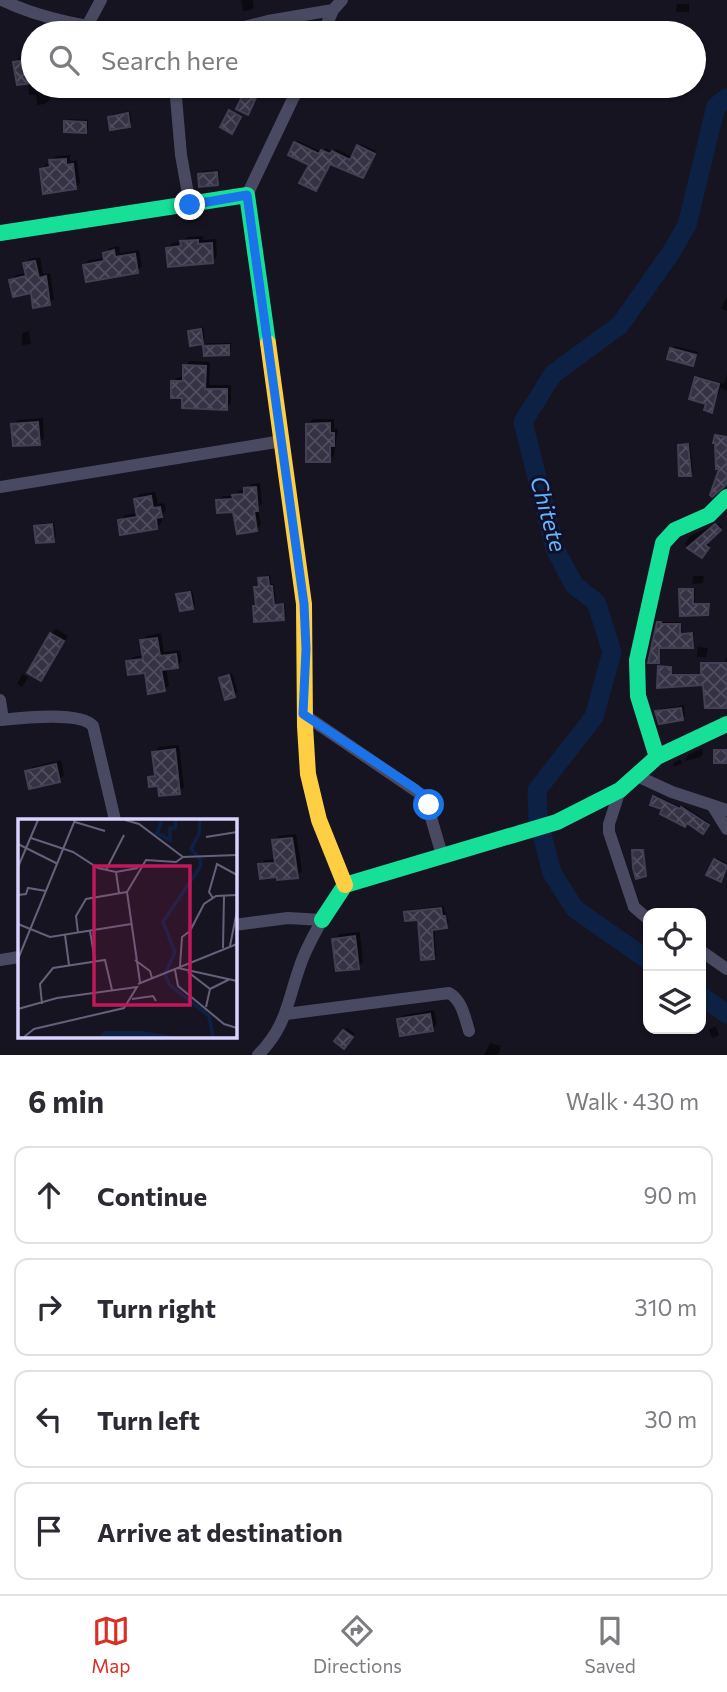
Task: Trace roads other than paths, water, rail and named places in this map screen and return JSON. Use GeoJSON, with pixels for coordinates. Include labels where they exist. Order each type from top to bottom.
{"type":"FeatureCollection","features":[{"type":"Feature","properties":{"kind":"street"},"geometry":{"type":"LineString","coordinates":[[2,0],[27,12],[66,21]]}},
{"type":"Feature","properties":{"kind":"street"},"geometry":{"type":"LineString","coordinates":[[90,21],[101,0]]}},
{"type":"Feature","properties":{"kind":"street"},"geometry":{"type":"LineString","coordinates":[[268,21],[338,5]]}},
{"type":"Feature","properties":{"kind":"street"},"geometry":{"type":"LineString","coordinates":[[329,21],[338,5]]}},
{"type":"Feature","properties":{"kind":"street"},"geometry":{"type":"LineString","coordinates":[[176,98],[181,155],[190,205]]}},
{"type":"Feature","properties":{"kind":"street"},"geometry":{"type":"LineString","coordinates":[[293,98],[247,195],[304,604],[306,649],[303,714],[308,777],[313,802],[345,884]]}},
{"type":"Feature","properties":{"kind":"street"},"geometry":{"type":"LineString","coordinates":[[0,233],[247,195]]}},
{"type":"Feature","properties":{"kind":"street"},"geometry":{"type":"LineString","coordinates":[[0,487],[282,441]]}},
{"type":"Feature","properties":{"kind":"street"},"geometry":{"type":"LineString","coordinates":[[657,757],[638,696],[637,660],[663,543],[665,536],[713,512],[727,497]]}},
{"type":"Feature","properties":{"kind":"street"},"geometry":{"type":"LineString","coordinates":[[0,700],[2,720],[75,717],[89,721],[93,726],[116,819]]}},
{"type":"Feature","properties":{"kind":"street"},"geometry":{"type":"LineString","coordinates":[[303,714],[425,797],[442,855]]}},
{"type":"Feature","properties":{"kind":"street"},"geometry":{"type":"LineString","coordinates":[[258,1055],[274,1039],[286,1014],[300,965],[321,920],[345,884],[557,822],[620,790],[657,757],[727,724]]}},
{"type":"Feature","properties":{"kind":"street"},"geometry":{"type":"LineString","coordinates":[[635,775],[672,792],[727,810]]}},
{"type":"Feature","properties":{"kind":"street"},"geometry":{"type":"LineString","coordinates":[[620,790],[609,832],[634,907],[643,915]]}},
{"type":"Feature","properties":{"kind":"street"},"geometry":{"type":"LineString","coordinates":[[712,805],[727,829]]}},
{"type":"Feature","properties":{"kind":"street"},"geometry":{"type":"LineString","coordinates":[[236,925],[288,918],[321,920]]}},
{"type":"Feature","properties":{"kind":"street"},"geometry":{"type":"LineString","coordinates":[[706,954],[727,969]]}},
{"type":"Feature","properties":{"kind":"street"},"geometry":{"type":"LineString","coordinates":[[0,960],[18,957]]}},
{"type":"Feature","properties":{"kind":"street"},"geometry":{"type":"LineString","coordinates":[[286,1014],[449,993],[460,1004],[469,1031]]}},
{"type":"Feature","properties":{"kind":"waterway","name":"Chitete"},"geometry":{"type":"LineString","coordinates":[[643,957],[575,909],[552,873],[538,819],[537,790],[594,717],[612,652],[596,602],[574,585],[555,549],[523,422],[553,374],[620,325],[672,251],[687,225],[716,106],[727,98]]}},
{"type":"Feature","properties":{"kind":"waterway","name":"Chitete"},"geometry":{"type":"LineString","coordinates":[[706,999],[727,1014]]}}]}
